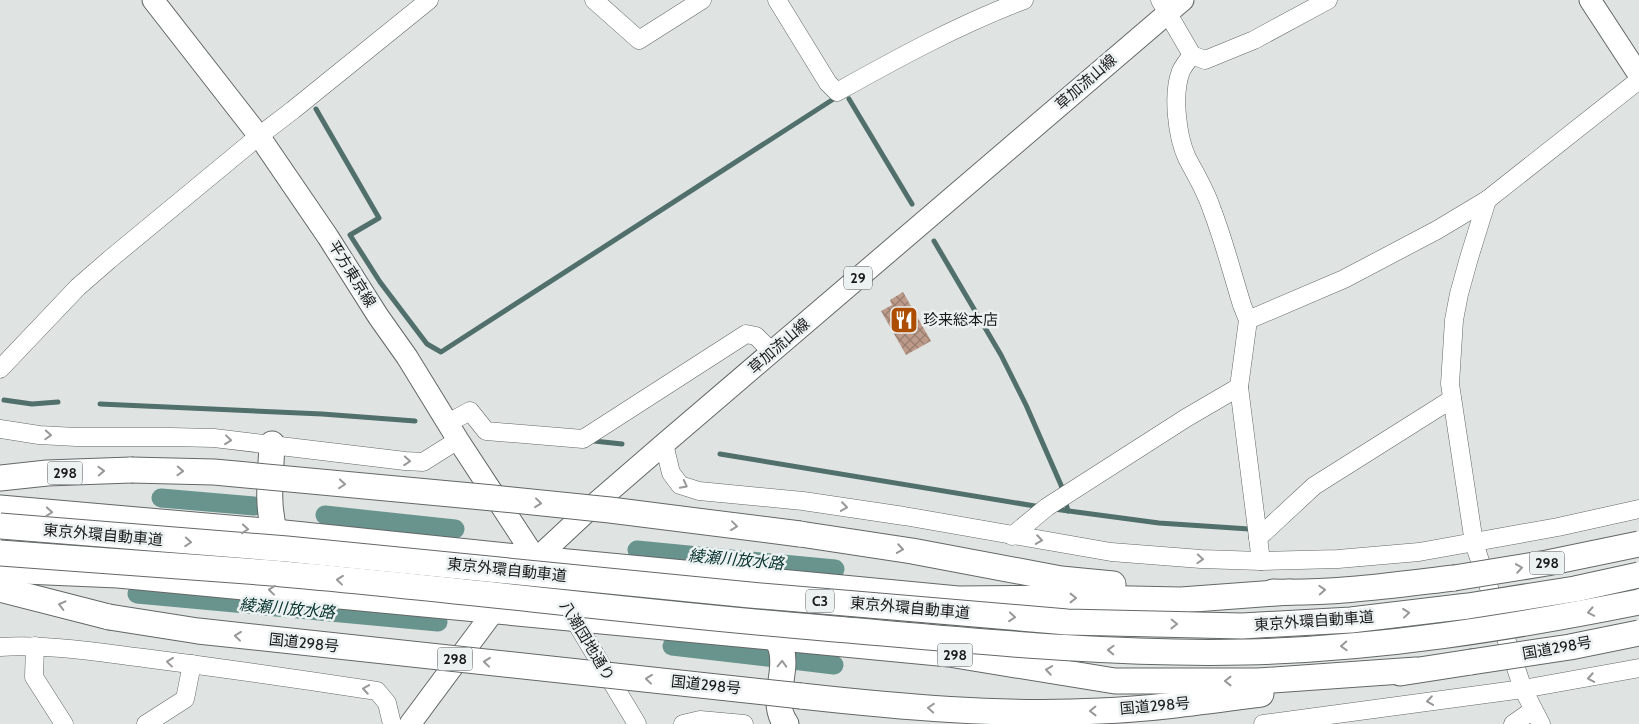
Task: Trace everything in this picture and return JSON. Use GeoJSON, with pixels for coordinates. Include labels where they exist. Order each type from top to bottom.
{"type":"FeatureCollection","features":[{"type":"Feature","properties":{"kind":"highway"},"geometry":{"type":"LineString","coordinates":[[272,444],[271,507],[275,532]]}},
{"type":"Feature","properties":{"kind":"highway","name":"298"},"geometry":{"type":"LineString","coordinates":[[0,478],[47,473],[131,470],[214,472],[610,510],[800,534],[912,551],[1061,579],[1148,588],[1290,592]]}},
{"type":"Feature","properties":{"kind":"highway","name":"298"},"geometry":{"type":"LineString","coordinates":[[0,508],[275,532],[958,599],[1181,600],[1374,587],[1454,578],[1547,563],[1639,544]]}},
{"type":"Feature","properties":{"kind":"highway","name":"東京外環自動車道"},"geometry":{"type":"LineString","coordinates":[[0,526],[287,549],[750,594],[1067,622],[1242,626],[1351,620],[1468,606],[1575,589],[1639,575]]}},
{"type":"Feature","properties":{"kind":"highway","name":"東京外環自動車道"},"geometry":{"type":"LineString","coordinates":[[0,554],[274,574],[722,619],[1074,649],[1246,652],[1353,646],[1468,633],[1567,617],[1639,602]]}},
{"type":"Feature","properties":{"kind":"highway","name":"国道298号"},"geometry":{"type":"LineString","coordinates":[[0,570],[118,575],[574,620],[949,654],[1115,681],[1258,680],[1416,670]]}},
{"type":"Feature","properties":{"kind":"highway","name":"国道298号"},"geometry":{"type":"LineString","coordinates":[[0,589],[109,617],[198,631],[868,704],[973,710],[1099,711],[1191,703],[1570,647],[1639,633]]}},
{"type":"Feature","properties":{"kind":"highway"},"geometry":{"type":"LineString","coordinates":[[775,638],[781,648],[782,659],[778,705],[780,716],[786,724]]}},
{"type":"Feature","properties":{"kind":"main road","name":"平方東京線"},"geometry":{"type":"LineString","coordinates":[[153,0],[259,136],[407,357],[453,432],[536,559]]}},
{"type":"Feature","properties":{"kind":"main road"},"geometry":{"type":"LineString","coordinates":[[1590,0],[1639,75]]}},
{"type":"Feature","properties":{"kind":"main road","name":"草加流山線"},"geometry":{"type":"LineString","coordinates":[[410,724],[494,611],[536,559],[597,502],[772,352],[1170,4]]}},
{"type":"Feature","properties":{"kind":"street"},"geometry":{"type":"LineString","coordinates":[[0,369],[78,287],[259,136],[429,0]]}},
{"type":"Feature","properties":{"kind":"street"},"geometry":{"type":"LineString","coordinates":[[594,0],[639,40],[702,0]]}},
{"type":"Feature","properties":{"kind":"street"},"geometry":{"type":"LineString","coordinates":[[777,0],[828,83],[837,92],[923,44],[992,12],[1024,0]]}},
{"type":"Feature","properties":{"kind":"street"},"geometry":{"type":"LineString","coordinates":[[1170,4],[1192,55],[1205,60],[1254,40],[1328,0]]}},
{"type":"Feature","properties":{"kind":"street"},"geometry":{"type":"LineString","coordinates":[[1192,55],[1181,71],[1177,86],[1177,109],[1186,156],[1202,185],[1212,210],[1248,320],[1239,387],[1261,561]]}},
{"type":"Feature","properties":{"kind":"street"},"geometry":{"type":"LineString","coordinates":[[1248,320],[1344,279],[1437,230],[1487,200],[1639,80]]}},
{"type":"Feature","properties":{"kind":"street"},"geometry":{"type":"LineString","coordinates":[[1487,200],[1459,294],[1454,320],[1450,384],[1474,543],[1523,689],[1537,717],[1513,724]]}},
{"type":"Feature","properties":{"kind":"street"},"geometry":{"type":"LineString","coordinates":[[0,429],[58,436],[214,438],[423,462],[453,432],[470,411],[486,431],[583,439],[746,334],[756,336],[772,352]]}},
{"type":"Feature","properties":{"kind":"street"},"geometry":{"type":"LineString","coordinates":[[1012,536],[1047,507],[1186,418],[1239,387]]}},
{"type":"Feature","properties":{"kind":"street"},"geometry":{"type":"LineString","coordinates":[[1258,538],[1314,486],[1452,399]]}},
{"type":"Feature","properties":{"kind":"street"},"geometry":{"type":"LineString","coordinates":[[664,444],[671,473],[680,485],[699,491],[812,503],[904,516],[1111,552],[1201,559],[1261,561],[1419,552],[1558,527],[1639,509]]}},
{"type":"Feature","properties":{"kind":"street","name":"八潮団地通り"},"geometry":{"type":"LineString","coordinates":[[536,559],[637,724]]}},
{"type":"Feature","properties":{"kind":"street"},"geometry":{"type":"LineString","coordinates":[[35,646],[34,677],[64,724]]}},
{"type":"Feature","properties":{"kind":"street"},"geometry":{"type":"LineString","coordinates":[[0,647],[35,646],[64,648],[192,664],[377,691],[387,703],[392,724]]}},
{"type":"Feature","properties":{"kind":"street"},"geometry":{"type":"LineString","coordinates":[[146,724],[185,699],[192,664]]}},
{"type":"Feature","properties":{"kind":"street"},"geometry":{"type":"LineString","coordinates":[[1263,724],[1326,714],[1523,689],[1639,668]]}},
{"type":"Feature","properties":{"kind":"street"},"geometry":{"type":"LineString","coordinates":[[684,724],[700,720],[744,724]]}},
{"type":"Feature","properties":{"kind":"building"},"geometry":{"type":"Polygon","coordinates":[[[903,292],[931,341],[906,355],[881,311],[892,305],[890,300],[903,292]]]}},
{"type":"Feature","properties":{"kind":"waterway"},"geometry":{"type":"LineString","coordinates":[[849,99],[912,204]]}},
{"type":"Feature","properties":{"kind":"waterway"},"geometry":{"type":"LineString","coordinates":[[316,109],[379,218],[350,235],[380,282],[427,344],[441,352],[832,100]]}},
{"type":"Feature","properties":{"kind":"waterway"},"geometry":{"type":"LineString","coordinates":[[934,241],[1001,355],[1026,405],[1061,485],[1068,511]]}},
{"type":"Feature","properties":{"kind":"waterway"},"geometry":{"type":"LineString","coordinates":[[4,400],[32,404],[58,402]]}},
{"type":"Feature","properties":{"kind":"waterway"},"geometry":{"type":"LineString","coordinates":[[100,404],[322,414],[415,421]]}},
{"type":"Feature","properties":{"kind":"waterway"},"geometry":{"type":"LineString","coordinates":[[594,441],[622,444]]}},
{"type":"Feature","properties":{"kind":"waterway"},"geometry":{"type":"LineString","coordinates":[[720,454],[1041,507]]}},
{"type":"Feature","properties":{"kind":"waterway","name":"綾瀬川放水路"},"geometry":{"type":"LineString","coordinates":[[161,498],[254,506]]}},
{"type":"Feature","properties":{"kind":"waterway"},"geometry":{"type":"LineString","coordinates":[[1054,509],[1159,523],[1249,529]]}},
{"type":"Feature","properties":{"kind":"waterway","name":"綾瀬川放水路"},"geometry":{"type":"LineString","coordinates":[[325,515],[455,529]]}},
{"type":"Feature","properties":{"kind":"waterway","name":"綾瀬川放水路"},"geometry":{"type":"LineString","coordinates":[[637,550],[835,569]]}},
{"type":"Feature","properties":{"kind":"waterway","name":"綾瀬川放水路"},"geometry":{"type":"LineString","coordinates":[[137,594],[438,622]]}},
{"type":"Feature","properties":{"kind":"waterway","name":"綾瀬川放水路"},"geometry":{"type":"LineString","coordinates":[[672,646],[834,665]]}},
{"type":"Feature","properties":{"kind":"place","name":"珍来総本店"},"geometry":{"type":"Point","coordinates":[904,320]}}]}
